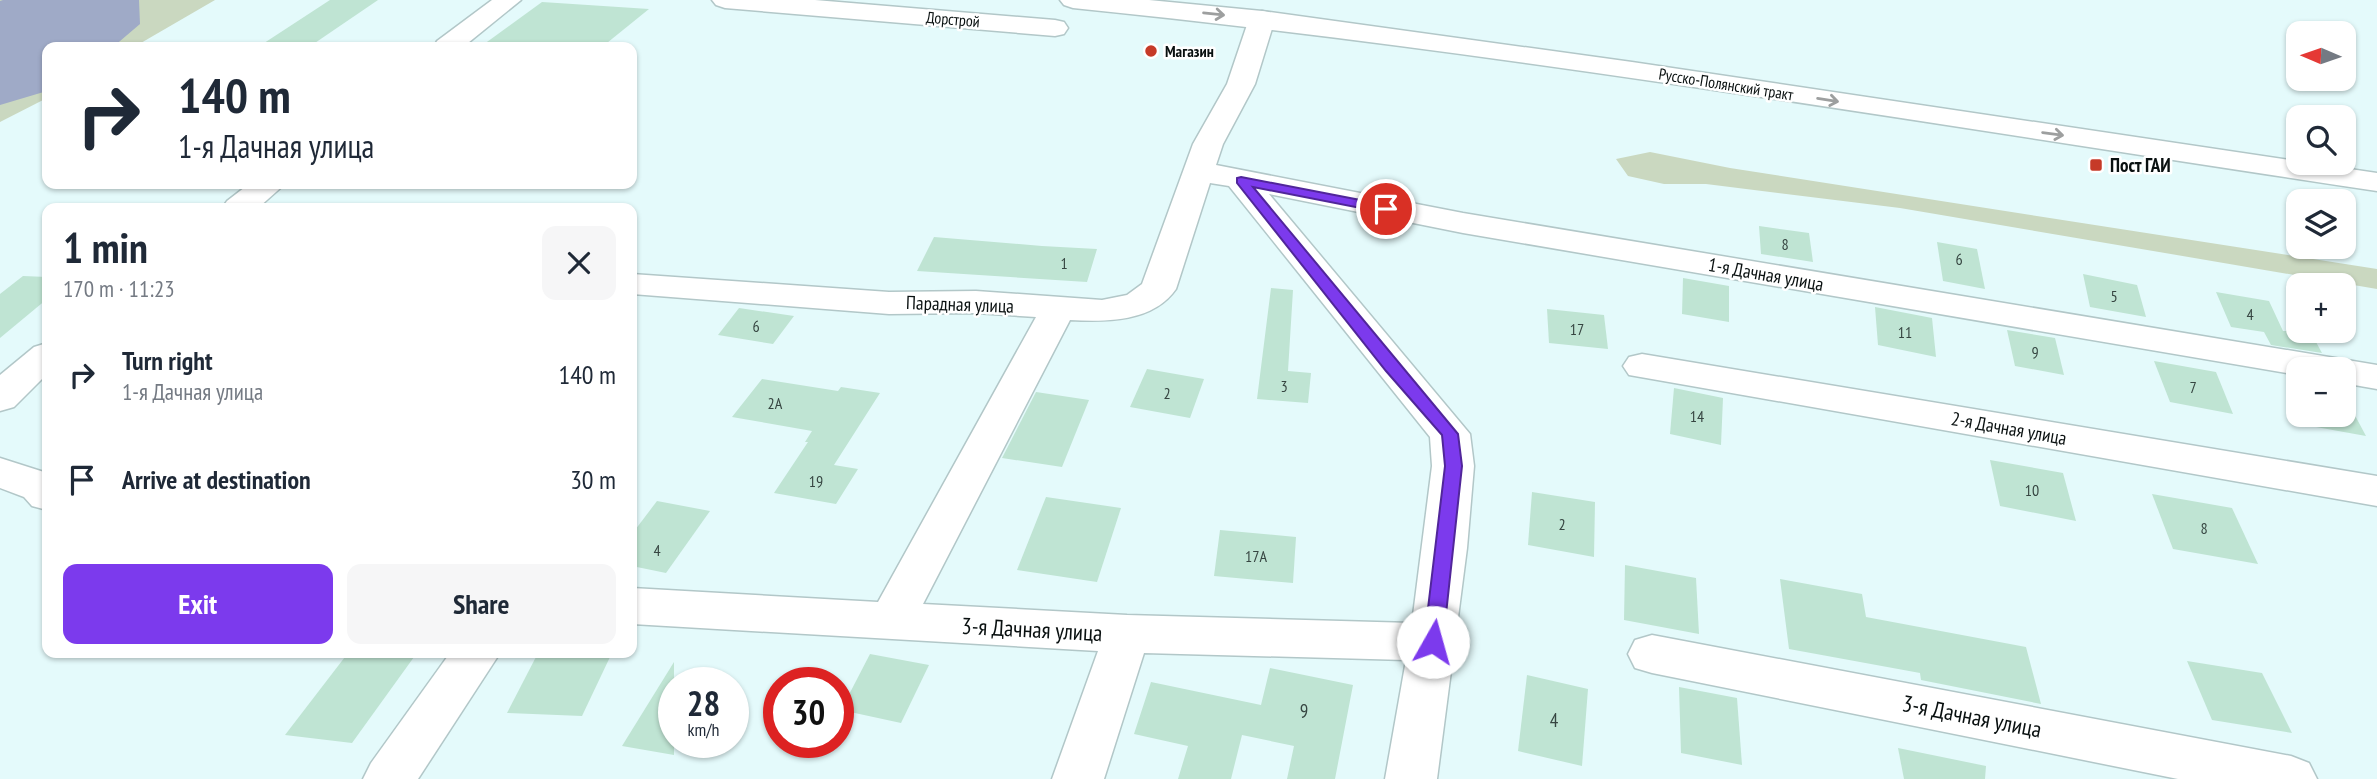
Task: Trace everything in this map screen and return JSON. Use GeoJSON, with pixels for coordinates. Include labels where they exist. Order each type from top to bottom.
{"type":"FeatureCollection","features":[{"type":"Feature","properties":{"kind":"street"},"geometry":{"type":"LineString","coordinates":[[453,42],[508,0]]}},
{"type":"Feature","properties":{"kind":"street","name":"Дорстрой"},"geometry":{"type":"LineString","coordinates":[[725,0],[1055,28]]}},
{"type":"Feature","properties":{"kind":"street","name":"Русско-Полянский тракт"},"geometry":{"type":"LineString","coordinates":[[1073,0],[1256,10],[1634,51],[2286,147]]}},
{"type":"Feature","properties":{"kind":"street","name":"Русско-Полянский тракт"},"geometry":{"type":"LineString","coordinates":[[1256,10],[1632,70],[2377,182]]}},
{"type":"Feature","properties":{"kind":"street","name":"Парадная улица"},"geometry":{"type":"LineString","coordinates":[[637,284],[889,303],[976,302],[1102,311],[1138,304],[1158,289],[1208,144],[1241,84],[1256,10]]}},
{"type":"Feature","properties":{"kind":"street"},"geometry":{"type":"LineString","coordinates":[[2356,158],[2377,161]]}},
{"type":"Feature","properties":{"kind":"street","name":"1-я Дачная улица"},"geometry":{"type":"LineString","coordinates":[[1198,171],[1463,223],[2286,361]]}},
{"type":"Feature","properties":{"kind":"street"},"geometry":{"type":"LineString","coordinates":[[1241,181],[1450,434],[1453,466],[1433,642],[1411,779]]}},
{"type":"Feature","properties":{"kind":"street"},"geometry":{"type":"LineString","coordinates":[[244,203],[262,189]]}},
{"type":"Feature","properties":{"kind":"street"},"geometry":{"type":"LineString","coordinates":[[891,621],[1058,309]]}},
{"type":"Feature","properties":{"kind":"street"},"geometry":{"type":"LineString","coordinates":[[0,398],[42,359]]}},
{"type":"Feature","properties":{"kind":"street","name":"2-я Дачная улица"},"geometry":{"type":"LineString","coordinates":[[1642,366],[2377,491]]}},
{"type":"Feature","properties":{"kind":"street"},"geometry":{"type":"LineString","coordinates":[[2356,373],[2377,377]]}},
{"type":"Feature","properties":{"kind":"street"},"geometry":{"type":"LineString","coordinates":[[0,473],[42,489]]}},
{"type":"Feature","properties":{"kind":"street","name":"3-я Дачная улица"},"geometry":{"type":"LineString","coordinates":[[637,606],[1127,634],[1433,642]]}},
{"type":"Feature","properties":{"kind":"street"},"geometry":{"type":"LineString","coordinates":[[1078,779],[1127,634]]}},
{"type":"Feature","properties":{"kind":"street","name":"3-я Дачная улица"},"geometry":{"type":"LineString","coordinates":[[1652,654],[2291,779]]}},
{"type":"Feature","properties":{"kind":"street"},"geometry":{"type":"LineString","coordinates":[[389,779],[473,658]]}},
{"type":"Feature","properties":{"kind":"green space"},"geometry":{"type":"Polygon","coordinates":[[[0,0],[215,0],[143,42],[42,42],[42,101],[0,122],[0,0]]]}},
{"type":"Feature","properties":{"kind":"green space"},"geometry":{"type":"Polygon","coordinates":[[[1650,152],[1730,168],[2286,255],[2286,259],[2313,259],[2377,269],[2377,289],[2356,285],[2356,273],[2286,274],[1900,208],[1706,184],[1664,184],[1628,176],[1616,159],[1650,152]]]}},
{"type":"Feature","properties":{"kind":"water"},"geometry":{"type":"Polygon","coordinates":[[[139,0],[140,24],[119,42],[42,42],[42,92],[0,105],[0,1],[139,0]]]}},
{"type":"Feature","properties":{"kind":"building"},"geometry":{"type":"Polygon","coordinates":[[[330,0],[378,0],[316,42],[266,42],[330,0]]]}},
{"type":"Feature","properties":{"kind":"building"},"geometry":{"type":"Polygon","coordinates":[[[542,2],[649,9],[608,42],[487,42],[542,2]]]}},
{"type":"Feature","properties":{"kind":"building"},"geometry":{"type":"Polygon","coordinates":[[[1759,226],[1809,233],[1813,262],[1761,254],[1759,226]]]}},
{"type":"Feature","properties":{"kind":"building"},"geometry":{"type":"Polygon","coordinates":[[[934,237],[1097,249],[1087,282],[917,271],[934,237]]]}},
{"type":"Feature","properties":{"kind":"building"},"geometry":{"type":"Polygon","coordinates":[[[1937,242],[1977,249],[1985,289],[1943,281],[1937,242]]]}},
{"type":"Feature","properties":{"kind":"building"},"geometry":{"type":"Polygon","coordinates":[[[2083,274],[2137,285],[2146,317],[2090,307],[2083,274]]]}},
{"type":"Feature","properties":{"kind":"building"},"geometry":{"type":"Polygon","coordinates":[[[23,276],[42,277],[42,303],[0,338],[0,294],[23,276]]]}},
{"type":"Feature","properties":{"kind":"building"},"geometry":{"type":"Polygon","coordinates":[[[1683,278],[1729,286],[1729,322],[1682,314],[1683,278]]]}},
{"type":"Feature","properties":{"kind":"building"},"geometry":{"type":"Polygon","coordinates":[[[1271,288],[1293,290],[1288,371],[1311,373],[1308,403],[1257,399],[1271,288]]]}},
{"type":"Feature","properties":{"kind":"building"},"geometry":{"type":"Polygon","coordinates":[[[2216,292],[2269,301],[2283,331],[2286,331],[2286,343],[2317,343],[2322,353],[2271,345],[2264,332],[2231,327],[2216,292]]]}},
{"type":"Feature","properties":{"kind":"building"},"geometry":{"type":"Polygon","coordinates":[[[1875,307],[1932,318],[1936,357],[1878,345],[1875,307]]]}},
{"type":"Feature","properties":{"kind":"building"},"geometry":{"type":"Polygon","coordinates":[[[739,308],[794,316],[773,344],[718,335],[739,308]]]}},
{"type":"Feature","properties":{"kind":"building"},"geometry":{"type":"Polygon","coordinates":[[[1547,309],[1604,315],[1608,349],[1549,343],[1547,309]]]}},
{"type":"Feature","properties":{"kind":"building"},"geometry":{"type":"Polygon","coordinates":[[[2007,330],[2055,338],[2064,375],[2015,366],[2007,330]]]}},
{"type":"Feature","properties":{"kind":"building"},"geometry":{"type":"Polygon","coordinates":[[[2154,361],[2216,372],[2233,414],[2170,402],[2154,361]]]}},
{"type":"Feature","properties":{"kind":"building"},"geometry":{"type":"Polygon","coordinates":[[[1147,369],[1204,379],[1190,418],[1130,407],[1147,369]]]}},
{"type":"Feature","properties":{"kind":"building"},"geometry":{"type":"Polygon","coordinates":[[[762,379],[838,391],[841,387],[880,393],[834,465],[858,469],[836,504],[774,493],[808,442],[805,442],[812,431],[732,417],[762,379]]]}},
{"type":"Feature","properties":{"kind":"building"},"geometry":{"type":"Polygon","coordinates":[[[1674,388],[1723,398],[1721,445],[1670,434],[1674,388]]]}},
{"type":"Feature","properties":{"kind":"building"},"geometry":{"type":"Polygon","coordinates":[[[1036,392],[1089,400],[1062,467],[1002,458],[1036,392]]]}},
{"type":"Feature","properties":{"kind":"building"},"geometry":{"type":"Polygon","coordinates":[[[2356,417],[2366,436],[2316,427],[2356,427],[2356,417]]]}},
{"type":"Feature","properties":{"kind":"building"},"geometry":{"type":"Polygon","coordinates":[[[1990,460],[2063,473],[2076,521],[2000,506],[1990,460]]]}},
{"type":"Feature","properties":{"kind":"building"},"geometry":{"type":"Polygon","coordinates":[[[1532,492],[1595,502],[1594,557],[1528,545],[1532,492]]]}},
{"type":"Feature","properties":{"kind":"building"},"geometry":{"type":"Polygon","coordinates":[[[2152,494],[2232,508],[2258,564],[2173,549],[2152,494]]]}},
{"type":"Feature","properties":{"kind":"building"},"geometry":{"type":"Polygon","coordinates":[[[1046,497],[1121,508],[1097,582],[1017,570],[1046,497]]]}},
{"type":"Feature","properties":{"kind":"building"},"geometry":{"type":"Polygon","coordinates":[[[657,501],[710,511],[666,573],[637,567],[637,527],[657,501]]]}},
{"type":"Feature","properties":{"kind":"building"},"geometry":{"type":"Polygon","coordinates":[[[1220,530],[1296,537],[1293,583],[1214,576],[1220,530]]]}},
{"type":"Feature","properties":{"kind":"building"},"geometry":{"type":"Polygon","coordinates":[[[1625,565],[1696,578],[1699,634],[1624,620],[1625,565]]]}},
{"type":"Feature","properties":{"kind":"building"},"geometry":{"type":"Polygon","coordinates":[[[1780,579],[1862,594],[1866,617],[2026,647],[2041,704],[1921,680],[1920,673],[1789,649],[1780,579]]]}},
{"type":"Feature","properties":{"kind":"building"},"geometry":{"type":"Polygon","coordinates":[[[870,654],[929,665],[901,723],[854,713],[854,685],[870,654]]]}},
{"type":"Feature","properties":{"kind":"building"},"geometry":{"type":"Polygon","coordinates":[[[344,658],[413,658],[352,743],[285,735],[344,658]]]}},
{"type":"Feature","properties":{"kind":"building"},"geometry":{"type":"Polygon","coordinates":[[[535,658],[610,658],[582,716],[507,713],[535,658]]]}},
{"type":"Feature","properties":{"kind":"building"},"geometry":{"type":"Polygon","coordinates":[[[2187,661],[2262,673],[2292,733],[2212,720],[2187,661]]]}},
{"type":"Feature","properties":{"kind":"building"},"geometry":{"type":"Polygon","coordinates":[[[1270,668],[1353,685],[1335,779],[1287,779],[1294,746],[1242,735],[1231,779],[1178,779],[1188,746],[1134,734],[1151,682],[1261,705],[1270,668]]]}},
{"type":"Feature","properties":{"kind":"building"},"geometry":{"type":"Polygon","coordinates":[[[1527,675],[1588,689],[1582,766],[1518,751],[1527,675]]]}},
{"type":"Feature","properties":{"kind":"building"},"geometry":{"type":"Polygon","coordinates":[[[1679,687],[1737,698],[1742,765],[1681,753],[1679,687]]]}},
{"type":"Feature","properties":{"kind":"building"},"geometry":{"type":"Polygon","coordinates":[[[658,688],[658,752],[622,746],[658,688]]]}},
{"type":"Feature","properties":{"kind":"building"},"geometry":{"type":"Polygon","coordinates":[[[1898,748],[1986,766],[1985,779],[1904,779],[1898,748]]]}},
{"type":"Feature","properties":{"kind":"place","name":"Магазин"},"geometry":{"type":"Point","coordinates":[1151,51]}},
{"type":"Feature","properties":{"kind":"place","name":"Пост ГАИ"},"geometry":{"type":"Point","coordinates":[2096,165]}},
{"type":"Feature","properties":{"kind":"route"},"geometry":{"type":"LineString","coordinates":[[1386,209],[1241,181],[1450,434],[1453,466],[1433,642]]}}]}
